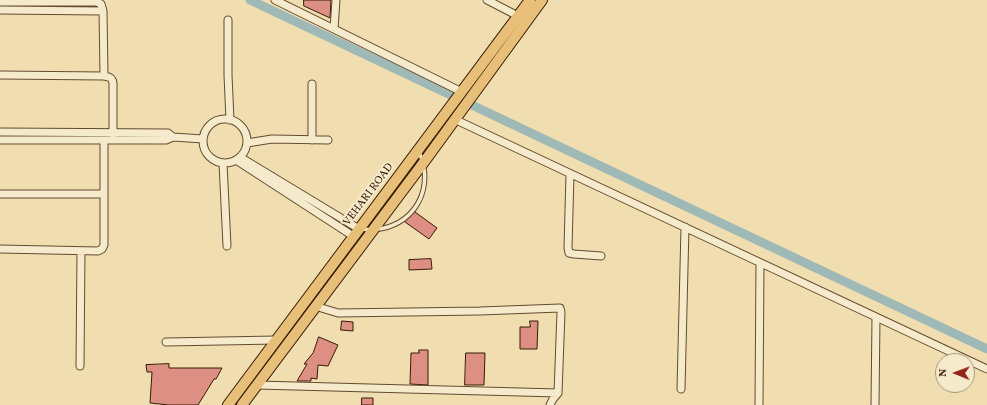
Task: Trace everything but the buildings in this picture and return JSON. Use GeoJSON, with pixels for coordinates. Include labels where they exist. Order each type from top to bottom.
{"type":"FeatureCollection","features":[{"type":"Feature","properties":{"kind":"main road","name":"VEHARI ROAD"},"geometry":{"type":"LineString","coordinates":[[228,405],[530,0]]}},
{"type":"Feature","properties":{"kind":"main road"},"geometry":{"type":"LineString","coordinates":[[242,405],[424,162],[454,118],[542,0]]}},
{"type":"Feature","properties":{"kind":"street"},"geometry":{"type":"LineString","coordinates":[[275,0],[462,92]]}},
{"type":"Feature","properties":{"kind":"street"},"geometry":{"type":"LineString","coordinates":[[334,29],[336,0]]}},
{"type":"Feature","properties":{"kind":"street"},"geometry":{"type":"LineString","coordinates":[[487,0],[518,16]]}},
{"type":"Feature","properties":{"kind":"street"},"geometry":{"type":"LineString","coordinates":[[0,2],[98,2],[101,4],[104,76]]}},
{"type":"Feature","properties":{"kind":"street"},"geometry":{"type":"LineString","coordinates":[[0,10],[102,11]]}},
{"type":"Feature","properties":{"kind":"street"},"geometry":{"type":"LineString","coordinates":[[228,20],[230,120]]}},
{"type":"Feature","properties":{"kind":"street"},"geometry":{"type":"LineString","coordinates":[[0,75],[109,77],[112,79],[113,83],[113,136]]}},
{"type":"Feature","properties":{"kind":"street"},"geometry":{"type":"LineString","coordinates":[[312,84],[312,140]]}},
{"type":"Feature","properties":{"kind":"street"},"geometry":{"type":"LineString","coordinates":[[454,118],[570,174],[987,369]]}},
{"type":"Feature","properties":{"kind":"street"},"geometry":{"type":"LineString","coordinates":[[223,119],[237,123],[243,128],[247,142],[245,149],[238,158],[230,163],[223,163],[216,162],[210,158],[203,146],[203,139],[209,126],[215,121],[223,119]]}},
{"type":"Feature","properties":{"kind":"street"},"geometry":{"type":"LineString","coordinates":[[0,132],[113,136],[166,140],[172,137],[203,139]]}},
{"type":"Feature","properties":{"kind":"street"},"geometry":{"type":"LineString","coordinates":[[0,140],[104,140],[113,136]]}},
{"type":"Feature","properties":{"kind":"street"},"geometry":{"type":"LineString","coordinates":[[247,142],[272,139],[328,140]]}},
{"type":"Feature","properties":{"kind":"street"},"geometry":{"type":"LineString","coordinates":[[0,249],[98,251],[102,249],[104,245],[104,140]]}},
{"type":"Feature","properties":{"kind":"street"},"geometry":{"type":"LineString","coordinates":[[238,158],[356,232]]}},
{"type":"Feature","properties":{"kind":"street"},"geometry":{"type":"LineString","coordinates":[[223,163],[227,246]]}},
{"type":"Feature","properties":{"kind":"street"},"geometry":{"type":"LineString","coordinates":[[570,174],[569,253],[601,256]]}},
{"type":"Feature","properties":{"kind":"street"},"geometry":{"type":"LineString","coordinates":[[0,194],[103,194]]}},
{"type":"Feature","properties":{"kind":"street"},"geometry":{"type":"LineString","coordinates":[[681,389],[684,227]]}},
{"type":"Feature","properties":{"kind":"street"},"geometry":{"type":"LineString","coordinates":[[80,366],[81,251]]}},
{"type":"Feature","properties":{"kind":"street"},"geometry":{"type":"LineString","coordinates":[[759,405],[760,263]]}},
{"type":"Feature","properties":{"kind":"street"},"geometry":{"type":"LineString","coordinates":[[315,306],[338,313],[560,308],[558,393],[552,399],[550,405]]}},
{"type":"Feature","properties":{"kind":"street"},"geometry":{"type":"LineString","coordinates":[[875,405],[876,317]]}},
{"type":"Feature","properties":{"kind":"street"},"geometry":{"type":"LineString","coordinates":[[166,342],[276,340]]}},
{"type":"Feature","properties":{"kind":"street"},"geometry":{"type":"LineString","coordinates":[[257,385],[558,393]]}},
{"type":"Feature","properties":{"kind":"lane"},"geometry":{"type":"LineString","coordinates":[[356,232],[392,227],[409,216],[420,201],[426,182],[424,162],[418,149]]}},
{"type":"Feature","properties":{"kind":"waterway"},"geometry":{"type":"LineString","coordinates":[[250,0],[987,349]]}}]}
